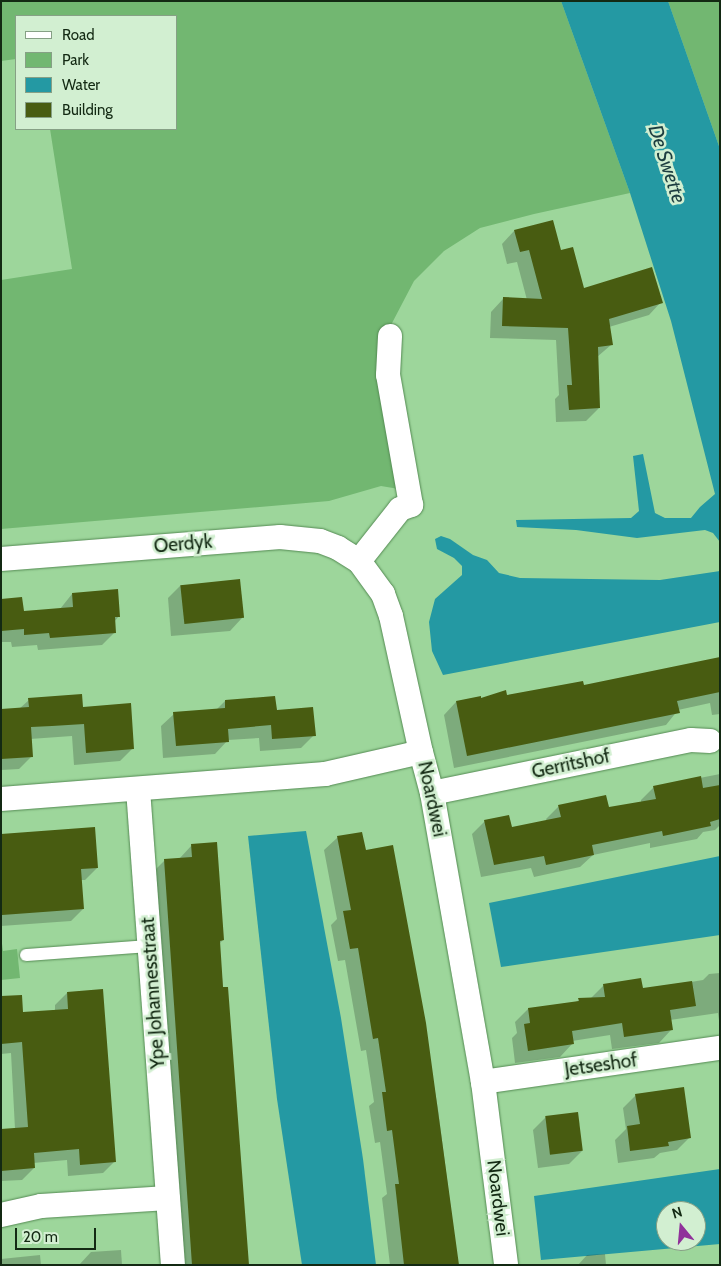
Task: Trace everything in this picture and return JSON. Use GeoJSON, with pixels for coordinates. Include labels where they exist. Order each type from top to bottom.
{"type":"FeatureCollection","features":[{"type":"Feature","properties":{"kind":"street"},"geometry":{"type":"LineString","coordinates":[[359,561],[400,509],[411,505],[388,375],[390,336]]}},
{"type":"Feature","properties":{"kind":"street","name":"Oerdyk"},"geometry":{"type":"LineString","coordinates":[[1,559],[280,536],[302,537],[338,548],[359,561],[378,587],[391,616],[421,752]]}},
{"type":"Feature","properties":{"kind":"street","name":"Gerritshof"},"geometry":{"type":"LineString","coordinates":[[432,792],[691,740],[710,741]]}},
{"type":"Feature","properties":{"kind":"street","name":"Noardwei"},"geometry":{"type":"LineString","coordinates":[[1,799],[325,774],[421,752],[432,792],[483,1082],[506,1265]]}},
{"type":"Feature","properties":{"kind":"street","name":"Ype Johannesstraat"},"geometry":{"type":"LineString","coordinates":[[138,789],[173,1265]]}},
{"type":"Feature","properties":{"kind":"street","name":"Jetseshof"},"geometry":{"type":"LineString","coordinates":[[483,1082],[720,1048]]}},
{"type":"Feature","properties":{"kind":"street"},"geometry":{"type":"LineString","coordinates":[[1,1215],[41,1206],[168,1198]]}},
{"type":"Feature","properties":{"kind":"lane"},"geometry":{"type":"LineString","coordinates":[[26,955],[150,946]]}},
{"type":"Feature","properties":{"kind":"green space"},"geometry":{"type":"Polygon","coordinates":[[[1,1],[561,1],[630,193],[480,228],[444,251],[414,281],[380,346],[399,489],[381,486],[329,501],[1,529],[1,280],[72,269],[50,130],[178,130],[178,15],[15,15],[15,59],[1,61],[1,1]]]}},
{"type":"Feature","properties":{"kind":"green space"},"geometry":{"type":"Polygon","coordinates":[[[668,1],[720,1],[720,149],[668,1]]]}},
{"type":"Feature","properties":{"kind":"green space"},"geometry":{"type":"Polygon","coordinates":[[[1,936],[3,951],[17,949],[20,978],[1,980],[1,936]]]}},
{"type":"Feature","properties":{"kind":"water","name":"De Swette"},"geometry":{"type":"Polygon","coordinates":[[[561,1],[668,1],[720,149],[720,542],[713,533],[705,530],[637,538],[576,530],[517,527],[516,520],[631,518],[639,511],[633,456],[643,454],[655,513],[665,518],[691,518],[715,494],[671,321],[630,193],[561,1]]]}},
{"type":"Feature","properties":{"kind":"water"},"geometry":{"type":"Polygon","coordinates":[[[441,536],[450,539],[473,555],[487,560],[499,573],[520,578],[660,580],[720,571],[720,622],[443,675],[432,651],[429,622],[435,599],[462,575],[462,566],[454,558],[437,549],[435,539],[441,536]]]}},
{"type":"Feature","properties":{"kind":"water"},"geometry":{"type":"Polygon","coordinates":[[[306,831],[341,1018],[363,1159],[376,1265],[302,1265],[277,1099],[248,836],[306,831]]]}},
{"type":"Feature","properties":{"kind":"water"},"geometry":{"type":"Polygon","coordinates":[[[720,856],[720,935],[501,967],[489,903],[720,856]]]}},
{"type":"Feature","properties":{"kind":"water"},"geometry":{"type":"Polygon","coordinates":[[[720,1169],[720,1244],[706,1245],[706,1201],[656,1201],[656,1250],[541,1260],[534,1196],[720,1169]]]}},
{"type":"Feature","properties":{"kind":"building"},"geometry":{"type":"Polygon","coordinates":[[[553,220],[561,250],[573,247],[584,288],[652,267],[663,303],[609,319],[613,345],[598,347],[600,408],[569,410],[567,385],[572,385],[568,328],[502,326],[503,297],[542,299],[529,250],[520,252],[514,230],[553,220]]]}},
{"type":"Feature","properties":{"kind":"building"},"geometry":{"type":"Polygon","coordinates":[[[240,579],[244,618],[184,624],[180,585],[240,579]]]}},
{"type":"Feature","properties":{"kind":"building"},"geometry":{"type":"Polygon","coordinates":[[[118,589],[120,617],[115,617],[116,633],[50,638],[49,633],[24,635],[24,629],[1,631],[1,599],[22,597],[24,611],[73,607],[72,593],[118,589]]]}},
{"type":"Feature","properties":{"kind":"building"},"geometry":{"type":"Polygon","coordinates":[[[720,657],[720,692],[677,701],[680,713],[467,756],[456,701],[481,696],[481,698],[506,690],[507,695],[583,681],[584,685],[720,657]]]}},
{"type":"Feature","properties":{"kind":"building"},"geometry":{"type":"Polygon","coordinates":[[[82,694],[83,707],[131,703],[134,749],[86,753],[84,724],[31,727],[33,757],[1,759],[1,709],[29,707],[28,698],[82,694]]]}},
{"type":"Feature","properties":{"kind":"building"},"geometry":{"type":"Polygon","coordinates":[[[275,696],[277,710],[313,707],[316,736],[272,739],[271,725],[228,729],[229,742],[176,746],[173,712],[225,708],[225,700],[275,696]]]}},
{"type":"Feature","properties":{"kind":"building"},"geometry":{"type":"Polygon","coordinates":[[[701,776],[703,788],[720,785],[720,819],[710,822],[711,826],[663,836],[662,831],[592,845],[594,855],[546,865],[544,856],[494,865],[484,820],[509,815],[512,827],[561,817],[558,805],[606,795],[609,807],[656,799],[653,786],[701,776]]]}},
{"type":"Feature","properties":{"kind":"building"},"geometry":{"type":"Polygon","coordinates":[[[95,827],[98,868],[81,869],[84,909],[2,915],[1,834],[95,827]]]}},
{"type":"Feature","properties":{"kind":"building"},"geometry":{"type":"Polygon","coordinates":[[[362,832],[366,850],[393,845],[426,1023],[459,1265],[404,1265],[395,1184],[399,1184],[392,1130],[387,1131],[382,1092],[386,1092],[378,1038],[373,1039],[358,948],[350,949],[343,911],[351,910],[337,836],[362,832]]]}},
{"type":"Feature","properties":{"kind":"building"},"geometry":{"type":"Polygon","coordinates":[[[217,842],[224,940],[220,941],[223,987],[228,987],[249,1265],[192,1265],[164,859],[192,857],[191,844],[217,842]]]}},
{"type":"Feature","properties":{"kind":"building"},"geometry":{"type":"Polygon","coordinates":[[[641,978],[643,988],[692,981],[696,1006],[670,1010],[673,1030],[624,1037],[622,1023],[572,1031],[574,1044],[528,1051],[524,1024],[530,1023],[528,1008],[579,1001],[578,998],[605,997],[603,984],[641,978]]]}},
{"type":"Feature","properties":{"kind":"building"},"geometry":{"type":"Polygon","coordinates":[[[103,989],[116,1162],[80,1165],[79,1149],[34,1153],[35,1168],[1,1171],[1,1129],[28,1127],[22,1042],[1,1044],[1,996],[22,995],[23,1012],[68,1009],[67,992],[103,989]]]}},
{"type":"Feature","properties":{"kind":"building"},"geometry":{"type":"Polygon","coordinates":[[[684,1087],[691,1138],[668,1142],[669,1146],[630,1151],[627,1126],[640,1124],[635,1094],[684,1087]]]}},
{"type":"Feature","properties":{"kind":"building"},"geometry":{"type":"Polygon","coordinates":[[[578,1112],[583,1151],[550,1155],[545,1116],[578,1112]]]}}]}
